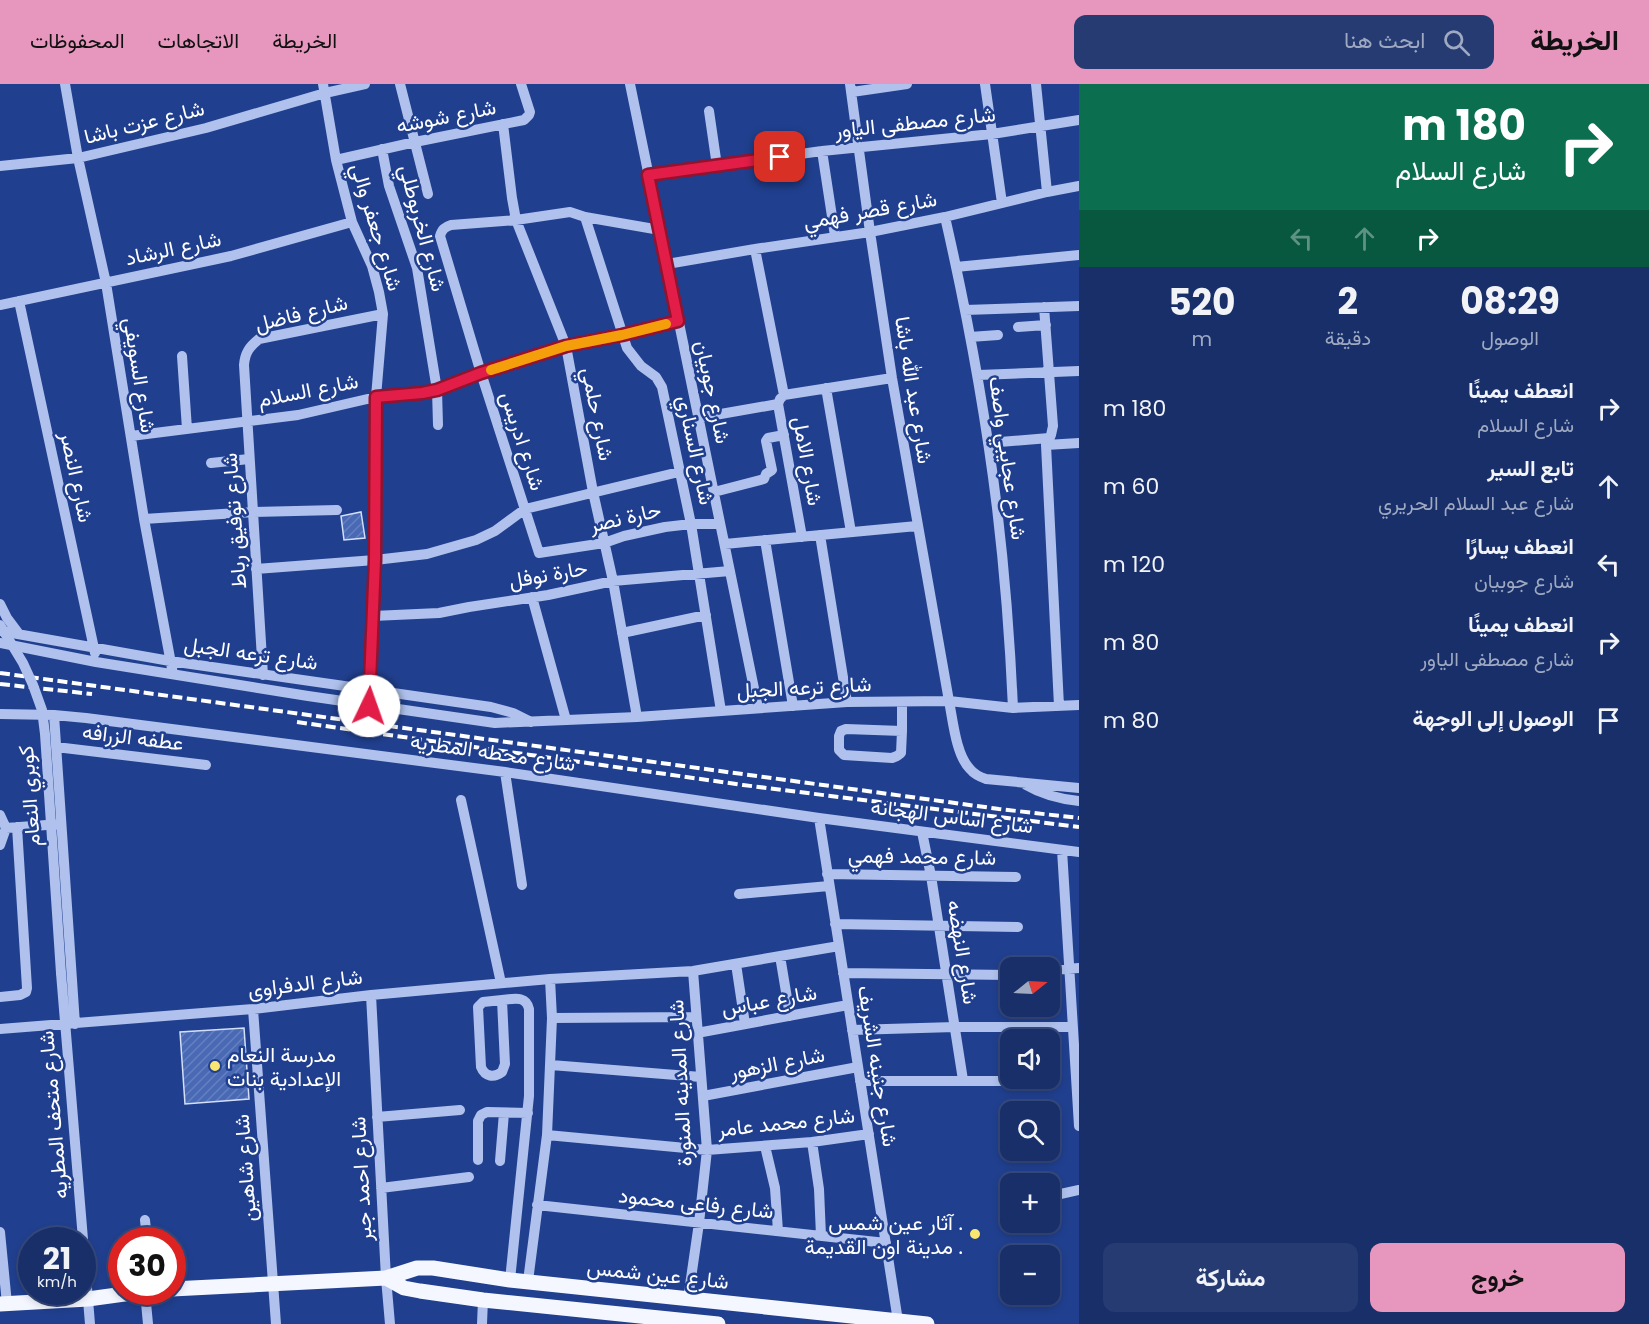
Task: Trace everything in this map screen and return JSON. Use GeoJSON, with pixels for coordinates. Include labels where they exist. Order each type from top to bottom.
{"type":"FeatureCollection","features":[{"type":"Feature","properties":{"kind":"main road","name":"شارع عين شمس"},"geometry":{"type":"LineString","coordinates":[[186,1288],[386,1278],[417,1268],[433,1268],[510,1280],[927,1324]]}},
{"type":"Feature","properties":{"kind":"main road","name":"شارع عين شمس"},"geometry":{"type":"LineString","coordinates":[[386,1278],[404,1287],[483,1300],[718,1324]]}},
{"type":"Feature","properties":{"kind":"main road"},"geometry":{"type":"LineString","coordinates":[[3,1304],[18,1303]]}},
{"type":"Feature","properties":{"kind":"street","name":"شارع السويفي"},"geometry":{"type":"LineString","coordinates":[[65,84],[78,158],[105,283],[144,519],[173,674]]}},
{"type":"Feature","properties":{"kind":"street","name":"شارع عزت باشا"},"geometry":{"type":"LineString","coordinates":[[0,166],[78,158],[206,128],[324,88],[365,84]]}},
{"type":"Feature","properties":{"kind":"street"},"geometry":{"type":"LineString","coordinates":[[400,84],[428,194]]}},
{"type":"Feature","properties":{"kind":"street","name":"شارع شوشه"},"geometry":{"type":"LineString","coordinates":[[336,160],[524,120],[530,112],[521,84]]}},
{"type":"Feature","properties":{"kind":"street","name":"شارع جوبيان"},"geometry":{"type":"LineString","coordinates":[[630,84],[758,708]]}},
{"type":"Feature","properties":{"kind":"street"},"geometry":{"type":"LineString","coordinates":[[851,88],[907,84]]}},
{"type":"Feature","properties":{"kind":"street"},"geometry":{"type":"LineString","coordinates":[[985,84],[1002,203]]}},
{"type":"Feature","properties":{"kind":"street"},"geometry":{"type":"LineString","coordinates":[[1036,84],[1047,192]]}},
{"type":"Feature","properties":{"kind":"street","name":"شارع جعفر والي"},"geometry":{"type":"LineString","coordinates":[[324,88],[336,160],[352,222],[372,266],[383,314],[376,397],[375,560],[369,706]]}},
{"type":"Feature","properties":{"kind":"street","name":"شارع عبد الله باشا"},"geometry":{"type":"LineString","coordinates":[[851,88],[892,378],[917,526],[960,753],[970,770],[986,779],[1079,788]]}},
{"type":"Feature","properties":{"kind":"street"},"geometry":{"type":"LineString","coordinates":[[710,111],[717,166]]}},
{"type":"Feature","properties":{"kind":"street","name":"شارع مصطفى الياور"},"geometry":{"type":"LineString","coordinates":[[648,175],[859,147],[992,134],[1079,120]]}},
{"type":"Feature","properties":{"kind":"street","name":"شارع حلمي"},"geometry":{"type":"LineString","coordinates":[[503,124],[516,220],[566,346],[593,492],[613,581],[637,717]]}},
{"type":"Feature","properties":{"kind":"street","name":"شارع الخربوطلي"},"geometry":{"type":"LineString","coordinates":[[382,149],[389,186],[417,268],[437,390],[438,425]]}},
{"type":"Feature","properties":{"kind":"street"},"geometry":{"type":"LineString","coordinates":[[822,152],[836,236]]}},
{"type":"Feature","properties":{"kind":"street","name":"شارع قصر فهمي"},"geometry":{"type":"LineString","coordinates":[[667,264],[870,232],[1079,186]]}},
{"type":"Feature","properties":{"kind":"street"},"geometry":{"type":"LineString","coordinates":[[516,220],[570,212],[585,217],[660,230]]}},
{"type":"Feature","properties":{"kind":"street","name":"شارع السناري"},"geometry":{"type":"LineString","coordinates":[[585,217],[627,348],[640,366],[656,377],[662,387],[691,524],[721,711]]}},
{"type":"Feature","properties":{"kind":"street","name":"شارع عجايبي واصف"},"geometry":{"type":"LineString","coordinates":[[945,217],[978,375],[988,443],[1004,575],[1013,708]]}},
{"type":"Feature","properties":{"kind":"street","name":"شارع ادريس"},"geometry":{"type":"LineString","coordinates":[[516,220],[446,226],[440,236],[539,554]]}},
{"type":"Feature","properties":{"kind":"street","name":"شارع الرشاد"},"geometry":{"type":"LineString","coordinates":[[0,305],[231,256],[352,222]]}},
{"type":"Feature","properties":{"kind":"street"},"geometry":{"type":"LineString","coordinates":[[698,418],[781,399],[755,249]]}},
{"type":"Feature","properties":{"kind":"street"},"geometry":{"type":"LineString","coordinates":[[956,267],[1079,255]]}},
{"type":"Feature","properties":{"kind":"street","name":"شارع النصر"},"geometry":{"type":"LineString","coordinates":[[20,301],[97,662]]}},
{"type":"Feature","properties":{"kind":"street"},"geometry":{"type":"LineString","coordinates":[[965,310],[1079,306]]}},
{"type":"Feature","properties":{"kind":"street"},"geometry":{"type":"LineString","coordinates":[[1044,307],[1053,426],[1048,441],[1059,706]]}},
{"type":"Feature","properties":{"kind":"street","name":"شارع فاضل"},"geometry":{"type":"LineString","coordinates":[[244,365],[245,355],[250,345],[259,339],[383,314]]}},
{"type":"Feature","properties":{"kind":"street","name":"شارع السلام"},"geometry":{"type":"LineString","coordinates":[[131,436],[298,415],[376,397],[437,390],[481,373],[566,346],[678,321]]}},
{"type":"Feature","properties":{"kind":"street"},"geometry":{"type":"LineString","coordinates":[[1018,327],[1046,325]]}},
{"type":"Feature","properties":{"kind":"street"},"geometry":{"type":"LineString","coordinates":[[970,337],[998,335]]}},
{"type":"Feature","properties":{"kind":"street"},"geometry":{"type":"LineString","coordinates":[[182,356],[187,429]]}},
{"type":"Feature","properties":{"kind":"street","name":"شارع توفيق رباط"},"geometry":{"type":"LineString","coordinates":[[244,365],[263,675]]}},
{"type":"Feature","properties":{"kind":"street"},"geometry":{"type":"LineString","coordinates":[[978,375],[1079,372]]}},
{"type":"Feature","properties":{"kind":"street","name":"شارع الامل"},"geometry":{"type":"LineString","coordinates":[[802,537],[784,435],[781,399],[826,388],[892,378]]}},
{"type":"Feature","properties":{"kind":"street"},"geometry":{"type":"LineString","coordinates":[[826,388],[851,532]]}},
{"type":"Feature","properties":{"kind":"street"},"geometry":{"type":"LineString","coordinates":[[714,492],[764,479],[766,474],[772,470],[766,441],[768,438],[784,435]]}},
{"type":"Feature","properties":{"kind":"street"},"geometry":{"type":"LineString","coordinates":[[988,443],[1048,441],[1079,443]]}},
{"type":"Feature","properties":{"kind":"street"},"geometry":{"type":"LineString","coordinates":[[211,463],[249,459]]}},
{"type":"Feature","properties":{"kind":"street"},"geometry":{"type":"LineString","coordinates":[[256,569],[427,554],[476,540],[495,531],[525,509],[679,472]]}},
{"type":"Feature","properties":{"kind":"street"},"geometry":{"type":"LineString","coordinates":[[144,519],[253,512],[337,510]]}},
{"type":"Feature","properties":{"kind":"street","name":"حارة نصر"},"geometry":{"type":"LineString","coordinates":[[539,554],[604,543],[644,531],[691,524],[720,524]]}},
{"type":"Feature","properties":{"kind":"street"},"geometry":{"type":"LineString","coordinates":[[724,544],[917,526]]}},
{"type":"Feature","properties":{"kind":"street"},"geometry":{"type":"LineString","coordinates":[[820,535],[847,702]]}},
{"type":"Feature","properties":{"kind":"street"},"geometry":{"type":"LineString","coordinates":[[765,540],[793,706]]}},
{"type":"Feature","properties":{"kind":"street","name":"حارة نوفل"},"geometry":{"type":"LineString","coordinates":[[373,616],[439,614],[613,581],[730,571]]}},
{"type":"Feature","properties":{"kind":"street"},"geometry":{"type":"LineString","coordinates":[[532,597],[566,720]]}},
{"type":"Feature","properties":{"kind":"street"},"geometry":{"type":"LineString","coordinates":[[0,604],[19,634]]}},
{"type":"Feature","properties":{"kind":"street"},"geometry":{"type":"LineString","coordinates":[[622,633],[706,615]]}},
{"type":"Feature","properties":{"kind":"street","name":"كوبري النعام"},"geometry":{"type":"LineString","coordinates":[[0,625],[23,663],[42,710],[61,974]]}},
{"type":"Feature","properties":{"kind":"street","name":"شارع ترعه الجبل"},"geometry":{"type":"LineString","coordinates":[[0,631],[170,661],[491,707],[513,713],[531,722]]}},
{"type":"Feature","properties":{"kind":"street","name":"شارع ترعه الجبل"},"geometry":{"type":"LineString","coordinates":[[0,643],[97,662],[369,706],[495,723],[637,717],[847,702],[949,701],[1013,708],[1079,705]]}},
{"type":"Feature","properties":{"kind":"street"},"geometry":{"type":"LineString","coordinates":[[902,702],[902,731],[902,750],[900,755],[895,758],[847,756],[839,750],[839,736],[843,729],[902,731]]}},
{"type":"Feature","properties":{"kind":"street","name":"شارع محطه المطريه"},"geometry":{"type":"LineString","coordinates":[[0,714],[86,718],[505,772],[819,818]]}},
{"type":"Feature","properties":{"kind":"street","name":"شارع متحف المطريه"},"geometry":{"type":"LineString","coordinates":[[54,715],[83,1227]]}},
{"type":"Feature","properties":{"kind":"street","name":"عطفه الزرافه"},"geometry":{"type":"LineString","coordinates":[[56,747],[206,765]]}},
{"type":"Feature","properties":{"kind":"street"},"geometry":{"type":"LineString","coordinates":[[505,772],[522,885]]}},
{"type":"Feature","properties":{"kind":"street"},"geometry":{"type":"LineString","coordinates":[[1023,783],[1053,797],[1079,801]]}},
{"type":"Feature","properties":{"kind":"street"},"geometry":{"type":"LineString","coordinates":[[461,800],[501,983]]}},
{"type":"Feature","properties":{"kind":"street"},"geometry":{"type":"LineString","coordinates":[[0,814],[12,827],[27,988],[26,992],[20,996],[0,997]]}},
{"type":"Feature","properties":{"kind":"street","name":"شارع اساس الهجانه"},"geometry":{"type":"LineString","coordinates":[[819,818],[1079,852]]}},
{"type":"Feature","properties":{"kind":"street","name":"شارع جنينه الشريف"},"geometry":{"type":"LineString","coordinates":[[819,818],[898,1321]]}},
{"type":"Feature","properties":{"kind":"street"},"geometry":{"type":"LineString","coordinates":[[12,827],[62,824]]}},
{"type":"Feature","properties":{"kind":"street"},"geometry":{"type":"LineString","coordinates":[[0,845],[12,827]]}},
{"type":"Feature","properties":{"kind":"street","name":"شارع النهضه"},"geometry":{"type":"LineString","coordinates":[[922,832],[963,1080]]}},
{"type":"Feature","properties":{"kind":"street"},"geometry":{"type":"LineString","coordinates":[[1062,850],[1074,968],[1073,1027],[1079,1126]]}},
{"type":"Feature","properties":{"kind":"street","name":"شارع محمد فهمي"},"geometry":{"type":"LineString","coordinates":[[740,894],[828,880],[931,876],[1016,877]]}},
{"type":"Feature","properties":{"kind":"street"},"geometry":{"type":"LineString","coordinates":[[835,924],[1018,927]]}},
{"type":"Feature","properties":{"kind":"street","name":"شارع الدفراوى"},"geometry":{"type":"LineString","coordinates":[[0,1029],[253,1010],[371,995],[501,983],[693,971],[839,946]]}},
{"type":"Feature","properties":{"kind":"street"},"geometry":{"type":"LineString","coordinates":[[780,956],[790,1016]]}},
{"type":"Feature","properties":{"kind":"street"},"geometry":{"type":"LineString","coordinates":[[736,964],[745,1024]]}},
{"type":"Feature","properties":{"kind":"street","name":"شارع المدينه المنورة"},"geometry":{"type":"LineString","coordinates":[[688,1299],[699,1223],[706,1150],[693,971]]}},
{"type":"Feature","properties":{"kind":"street"},"geometry":{"type":"LineString","coordinates":[[843,973],[1000,975]]}},
{"type":"Feature","properties":{"kind":"street","name":"شارع متحف المطريه"},"geometry":{"type":"LineString","coordinates":[[61,974],[70,1024]]}},
{"type":"Feature","properties":{"kind":"street"},"geometry":{"type":"LineString","coordinates":[[528,1281],[547,1135],[552,1018],[550,979]]}},
{"type":"Feature","properties":{"kind":"street","name":"شارع احمد جبر"},"geometry":{"type":"LineString","coordinates":[[371,995],[390,1324]]}},
{"type":"Feature","properties":{"kind":"street"},"geometry":{"type":"LineString","coordinates":[[502,1000],[505,1064],[502,1072],[490,1076],[481,1067],[478,1007],[483,1002],[502,1000],[522,999],[529,1006],[528,1113],[510,1280]]}},
{"type":"Feature","properties":{"kind":"street","name":"شارع عباس"},"geometry":{"type":"LineString","coordinates":[[697,1033],[848,1005]]}},
{"type":"Feature","properties":{"kind":"street","name":"شارع شاهين"},"geometry":{"type":"LineString","coordinates":[[253,1010],[276,1324]]}},
{"type":"Feature","properties":{"kind":"street"},"geometry":{"type":"LineString","coordinates":[[552,1018],[696,1017]]}},
{"type":"Feature","properties":{"kind":"street"},"geometry":{"type":"LineString","coordinates":[[852,1030],[1073,1027]]}},
{"type":"Feature","properties":{"kind":"street"},"geometry":{"type":"LineString","coordinates":[[551,1065],[701,1077]]}},
{"type":"Feature","properties":{"kind":"street","name":"شارع الزهور"},"geometry":{"type":"LineString","coordinates":[[703,1096],[858,1068]]}},
{"type":"Feature","properties":{"kind":"street"},"geometry":{"type":"LineString","coordinates":[[860,1081],[1000,1081]]}},
{"type":"Feature","properties":{"kind":"street"},"geometry":{"type":"LineString","coordinates":[[377,1117],[459,1110]]}},
{"type":"Feature","properties":{"kind":"street"},"geometry":{"type":"LineString","coordinates":[[478,1160],[479,1118],[483,1113],[528,1113]]}},
{"type":"Feature","properties":{"kind":"street"},"geometry":{"type":"LineString","coordinates":[[500,1161],[504,1113]]}},
{"type":"Feature","properties":{"kind":"street","name":"شارع محمد عامر"},"geometry":{"type":"LineString","coordinates":[[547,1135],[706,1150],[812,1142],[868,1134]]}},
{"type":"Feature","properties":{"kind":"street"},"geometry":{"type":"LineString","coordinates":[[812,1142],[819,1189],[821,1236]]}},
{"type":"Feature","properties":{"kind":"street"},"geometry":{"type":"LineString","coordinates":[[765,1146],[775,1188],[778,1231]]}},
{"type":"Feature","properties":{"kind":"street"},"geometry":{"type":"LineString","coordinates":[[381,1188],[469,1177]]}},
{"type":"Feature","properties":{"kind":"street"},"geometry":{"type":"LineString","coordinates":[[1060,1194],[1079,1190]]}},
{"type":"Feature","properties":{"kind":"street","name":"شارع رفاعى محمود"},"geometry":{"type":"LineString","coordinates":[[537,1205],[886,1243]]}},
{"type":"Feature","properties":{"kind":"street"},"geometry":{"type":"LineString","coordinates":[[145,1220],[146,1227]]}},
{"type":"Feature","properties":{"kind":"street"},"geometry":{"type":"LineString","coordinates":[[0,1232],[3,1304]]}},
{"type":"Feature","properties":{"kind":"street"},"geometry":{"type":"LineString","coordinates":[[482,1324],[483,1300]]}},
{"type":"Feature","properties":{"kind":"street","name":"شارع متحف المطريه"},"geometry":{"type":"LineString","coordinates":[[88,1305],[90,1324]]}},
{"type":"Feature","properties":{"kind":"street"},"geometry":{"type":"LineString","coordinates":[[146,1305],[148,1324]]}},
{"type":"Feature","properties":{"kind":"building"},"geometry":{"type":"Polygon","coordinates":[[[361,512],[365,538],[344,540],[341,516],[361,512]]]}},
{"type":"Feature","properties":{"kind":"building","name":"مدرسة النعام الإعدادية بنات"},"geometry":{"type":"Polygon","coordinates":[[[244,1028],[249,1099],[185,1104],[180,1032],[244,1028]]]}},
{"type":"Feature","properties":{"kind":"railway"},"geometry":{"type":"LineString","coordinates":[[0,673],[1079,818]]}},
{"type":"Feature","properties":{"kind":"railway"},"geometry":{"type":"LineString","coordinates":[[0,684],[92,694]]}},
{"type":"Feature","properties":{"kind":"railway"},"geometry":{"type":"LineString","coordinates":[[297,722],[743,785],[1079,827]]}},
{"type":"Feature","properties":{"kind":"slow traffic"},"geometry":{"type":"LineString","coordinates":[[491,370],[566,346],[666,324]]}},
{"type":"Feature","properties":{"kind":"place","name":"مدرسة النعام الإعدادية بنات"},"geometry":{"type":"Point","coordinates":[215,1066]}},
{"type":"Feature","properties":{"kind":"place","name":"آثار عين شمس . مدينة اون القديمة ."},"geometry":{"type":"Point","coordinates":[975,1234]}},
{"type":"Feature","properties":{"kind":"route"},"geometry":{"type":"LineString","coordinates":[[369,706],[375,560],[376,397],[437,390],[481,373],[566,346],[678,321],[648,175],[780,157]]}}]}
